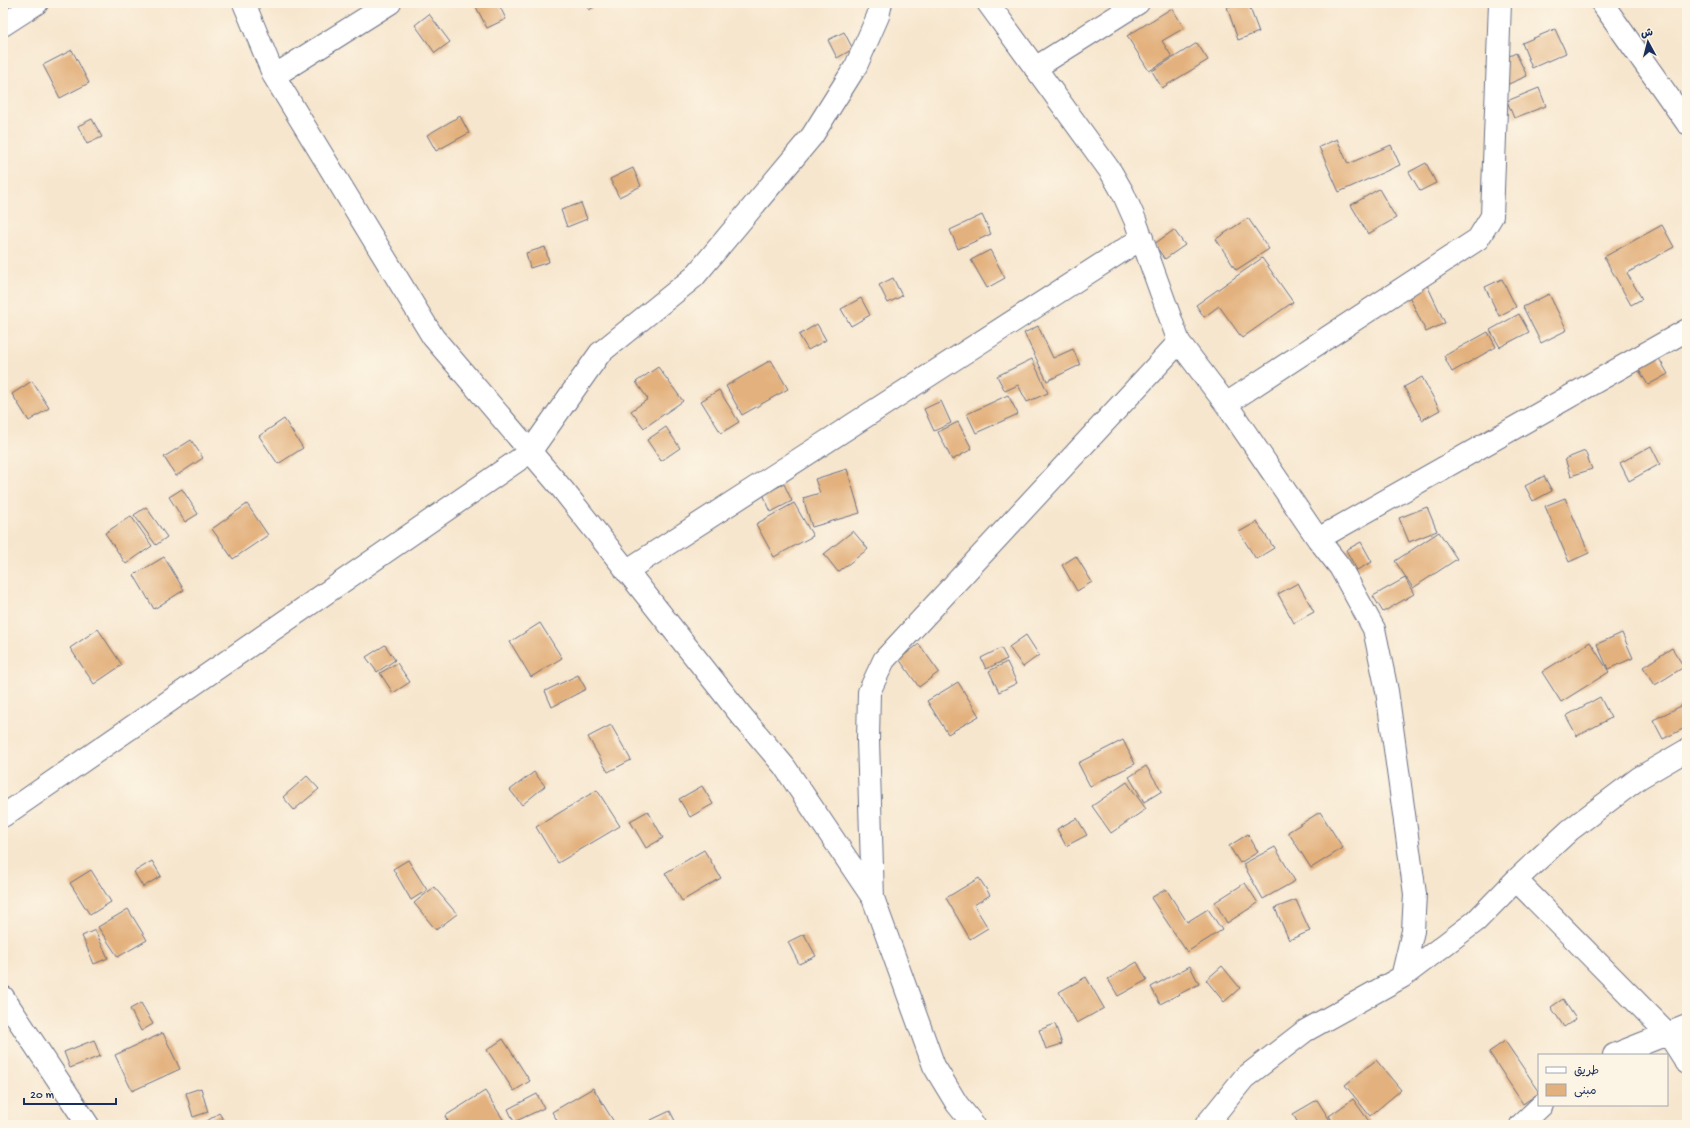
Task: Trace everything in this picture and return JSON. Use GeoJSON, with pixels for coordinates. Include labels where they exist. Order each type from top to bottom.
{"type":"FeatureCollection","features":[{"type":"Feature","properties":{"kind":"street"},"geometry":{"type":"LineString","coordinates":[[3,25],[37,3]]}},
{"type":"Feature","properties":{"kind":"street"},"geometry":{"type":"LineString","coordinates":[[244,3],[274,76],[433,337],[563,490],[740,714],[784,766],[873,898],[934,1066],[957,1104],[974,1125]]}},
{"type":"Feature","properties":{"kind":"street"},"geometry":{"type":"LineString","coordinates":[[274,76],[390,3]]}},
{"type":"Feature","properties":{"kind":"street"},"geometry":{"type":"LineString","coordinates":[[3,816],[530,452],[600,353],[694,277],[812,136],[856,66],[878,16],[881,3]]}},
{"type":"Feature","properties":{"kind":"street"},"geometry":{"type":"LineString","coordinates":[[988,3],[1111,172],[1123,193],[1142,238],[1179,342],[1226,404],[1318,539],[1340,567],[1374,629],[1387,691],[1415,894],[1412,931],[1402,977]]}},
{"type":"Feature","properties":{"kind":"street"},"geometry":{"type":"LineString","coordinates":[[1035,68],[1138,3]]}},
{"type":"Feature","properties":{"kind":"street"},"geometry":{"type":"LineString","coordinates":[[1226,404],[1478,239],[1492,216],[1495,185],[1500,3]]}},
{"type":"Feature","properties":{"kind":"street"},"geometry":{"type":"LineString","coordinates":[[1602,3],[1685,115]]}},
{"type":"Feature","properties":{"kind":"street"},"geometry":{"type":"LineString","coordinates":[[626,571],[1142,238]]}},
{"type":"Feature","properties":{"kind":"street"},"geometry":{"type":"LineString","coordinates":[[1318,539],[1687,330]]}},
{"type":"Feature","properties":{"kind":"street"},"geometry":{"type":"LineString","coordinates":[[873,898],[868,740],[869,692],[884,660],[1179,342]]}},
{"type":"Feature","properties":{"kind":"street"},"geometry":{"type":"LineString","coordinates":[[1206,1125],[1244,1078],[1305,1031],[1402,977],[1476,921],[1516,880],[1570,830],[1639,778],[1687,750]]}},
{"type":"Feature","properties":{"kind":"street"},"geometry":{"type":"LineString","coordinates":[[1516,880],[1678,1030],[1687,1063]]}},
{"type":"Feature","properties":{"kind":"street"},"geometry":{"type":"LineString","coordinates":[[3,997],[88,1125]]}},
{"type":"Feature","properties":{"kind":"street"},"geometry":{"type":"LineString","coordinates":[[1617,1054],[1678,1030]]}},
{"type":"Feature","properties":{"kind":"street"},"geometry":{"type":"LineString","coordinates":[[1521,1125],[1541,1106]]}},
{"type":"Feature","properties":{"kind":"building"},"geometry":{"type":"Polygon","coordinates":[[[474,3],[498,3],[506,19],[487,28],[474,3]]]}},
{"type":"Feature","properties":{"kind":"building"},"geometry":{"type":"Polygon","coordinates":[[[585,3],[600,3],[589,10],[585,3]]]}},
{"type":"Feature","properties":{"kind":"building"},"geometry":{"type":"Polygon","coordinates":[[[1239,3],[1248,3],[1259,32],[1238,40],[1227,7],[1239,3]]]}},
{"type":"Feature","properties":{"kind":"building"},"geometry":{"type":"Polygon","coordinates":[[[1172,8],[1184,28],[1162,41],[1172,57],[1149,71],[1127,36],[1172,8]]]}},
{"type":"Feature","properties":{"kind":"building"},"geometry":{"type":"Polygon","coordinates":[[[429,14],[450,42],[435,53],[415,25],[429,14]]]}},
{"type":"Feature","properties":{"kind":"building"},"geometry":{"type":"Polygon","coordinates":[[[1555,29],[1566,53],[1532,68],[1522,43],[1555,29]]]}},
{"type":"Feature","properties":{"kind":"building"},"geometry":{"type":"Polygon","coordinates":[[[844,32],[853,49],[837,58],[828,40],[844,32]]]}},
{"type":"Feature","properties":{"kind":"building"},"geometry":{"type":"Polygon","coordinates":[[[1197,43],[1208,60],[1162,88],[1152,71],[1197,43]]]}},
{"type":"Feature","properties":{"kind":"building"},"geometry":{"type":"Polygon","coordinates":[[[72,50],[89,83],[60,98],[43,65],[72,50]]]}},
{"type":"Feature","properties":{"kind":"building"},"geometry":{"type":"Polygon","coordinates":[[[1516,53],[1527,76],[1495,90],[1485,67],[1516,53]]]}},
{"type":"Feature","properties":{"kind":"building"},"geometry":{"type":"Polygon","coordinates":[[[1539,88],[1546,106],[1514,118],[1507,101],[1539,88]]]}},
{"type":"Feature","properties":{"kind":"building"},"geometry":{"type":"Polygon","coordinates":[[[460,116],[469,133],[436,151],[427,135],[460,116]]]}},
{"type":"Feature","properties":{"kind":"building"},"geometry":{"type":"Polygon","coordinates":[[[92,119],[102,137],[87,144],[78,126],[92,119]]]}},
{"type":"Feature","properties":{"kind":"building"},"geometry":{"type":"Polygon","coordinates":[[[1337,139],[1348,164],[1391,145],[1400,165],[1339,192],[1319,147],[1337,139]]]}},
{"type":"Feature","properties":{"kind":"building"},"geometry":{"type":"Polygon","coordinates":[[[1426,163],[1436,183],[1420,191],[1409,172],[1426,163]]]}},
{"type":"Feature","properties":{"kind":"building"},"geometry":{"type":"Polygon","coordinates":[[[633,168],[641,186],[619,197],[610,179],[633,168]]]}},
{"type":"Feature","properties":{"kind":"building"},"geometry":{"type":"Polygon","coordinates":[[[1379,189],[1396,218],[1368,234],[1351,205],[1379,189]]]}},
{"type":"Feature","properties":{"kind":"building"},"geometry":{"type":"Polygon","coordinates":[[[581,203],[587,219],[567,227],[561,210],[581,203]]]}},
{"type":"Feature","properties":{"kind":"building"},"geometry":{"type":"Polygon","coordinates":[[[982,215],[991,234],[958,249],[950,230],[982,215]]]}},
{"type":"Feature","properties":{"kind":"building"},"geometry":{"type":"Polygon","coordinates":[[[1248,218],[1269,249],[1236,270],[1216,239],[1248,218]]]}},
{"type":"Feature","properties":{"kind":"building"},"geometry":{"type":"Polygon","coordinates":[[[1662,225],[1674,247],[1627,273],[1642,299],[1631,305],[1604,257],[1662,225]]]}},
{"type":"Feature","properties":{"kind":"building"},"geometry":{"type":"Polygon","coordinates":[[[1174,230],[1185,245],[1165,259],[1154,244],[1174,230]]]}},
{"type":"Feature","properties":{"kind":"building"},"geometry":{"type":"Polygon","coordinates":[[[545,247],[549,262],[530,268],[526,253],[545,247]]]}},
{"type":"Feature","properties":{"kind":"building"},"geometry":{"type":"Polygon","coordinates":[[[990,250],[1005,278],[987,288],[971,260],[990,250]]]}},
{"type":"Feature","properties":{"kind":"building"},"geometry":{"type":"Polygon","coordinates":[[[1262,258],[1293,302],[1242,338],[1219,306],[1204,317],[1196,305],[1262,258]]]}},
{"type":"Feature","properties":{"kind":"building"},"geometry":{"type":"Polygon","coordinates":[[[893,278],[902,296],[888,303],[879,285],[893,278]]]}},
{"type":"Feature","properties":{"kind":"building"},"geometry":{"type":"Polygon","coordinates":[[[1502,279],[1516,307],[1499,316],[1485,287],[1502,279]]]}},
{"type":"Feature","properties":{"kind":"building"},"geometry":{"type":"Polygon","coordinates":[[[1427,285],[1445,323],[1426,332],[1408,294],[1427,285]]]}},
{"type":"Feature","properties":{"kind":"building"},"geometry":{"type":"Polygon","coordinates":[[[1549,294],[1567,330],[1541,343],[1523,307],[1549,294]]]}},
{"type":"Feature","properties":{"kind":"building"},"geometry":{"type":"Polygon","coordinates":[[[861,298],[870,315],[851,326],[841,309],[861,298]]]}},
{"type":"Feature","properties":{"kind":"building"},"geometry":{"type":"Polygon","coordinates":[[[1519,314],[1529,332],[1500,347],[1490,330],[1519,314]]]}},
{"type":"Feature","properties":{"kind":"building"},"geometry":{"type":"Polygon","coordinates":[[[817,324],[826,340],[808,350],[799,335],[817,324]]]}},
{"type":"Feature","properties":{"kind":"building"},"geometry":{"type":"Polygon","coordinates":[[[1038,326],[1053,358],[1073,349],[1080,365],[1047,381],[1024,333],[1038,326]]]}},
{"type":"Feature","properties":{"kind":"building"},"geometry":{"type":"Polygon","coordinates":[[[1488,332],[1496,347],[1452,372],[1444,356],[1488,332]]]}},
{"type":"Feature","properties":{"kind":"building"},"geometry":{"type":"Polygon","coordinates":[[[1653,348],[1668,374],[1648,385],[1633,360],[1653,348]]]}},
{"type":"Feature","properties":{"kind":"building"},"geometry":{"type":"Polygon","coordinates":[[[1032,359],[1048,393],[1027,402],[1018,385],[1005,391],[997,376],[1032,359]]]}},
{"type":"Feature","properties":{"kind":"building"},"geometry":{"type":"Polygon","coordinates":[[[771,360],[788,389],[742,415],[726,386],[771,360]]]}},
{"type":"Feature","properties":{"kind":"building"},"geometry":{"type":"Polygon","coordinates":[[[658,367],[683,401],[644,428],[631,411],[648,399],[636,382],[658,367]]]}},
{"type":"Feature","properties":{"kind":"building"},"geometry":{"type":"Polygon","coordinates":[[[1422,377],[1440,410],[1422,420],[1404,387],[1422,377]]]}},
{"type":"Feature","properties":{"kind":"building"},"geometry":{"type":"Polygon","coordinates":[[[32,381],[49,408],[29,421],[12,394],[32,381]]]}},
{"type":"Feature","properties":{"kind":"building"},"geometry":{"type":"Polygon","coordinates":[[[719,390],[739,422],[721,433],[701,401],[719,390]]]}},
{"type":"Feature","properties":{"kind":"building"},"geometry":{"type":"Polygon","coordinates":[[[1008,395],[1018,414],[976,433],[967,414],[1008,395]]]}},
{"type":"Feature","properties":{"kind":"building"},"geometry":{"type":"Polygon","coordinates":[[[941,401],[951,423],[934,431],[924,409],[941,401]]]}},
{"type":"Feature","properties":{"kind":"building"},"geometry":{"type":"Polygon","coordinates":[[[284,419],[303,448],[278,464],[259,436],[284,419]]]}},
{"type":"Feature","properties":{"kind":"building"},"geometry":{"type":"Polygon","coordinates":[[[958,422],[972,449],[952,460],[938,432],[958,422]]]}},
{"type":"Feature","properties":{"kind":"building"},"geometry":{"type":"Polygon","coordinates":[[[666,427],[680,448],[661,461],[647,440],[666,427]]]}},
{"type":"Feature","properties":{"kind":"building"},"geometry":{"type":"Polygon","coordinates":[[[191,440],[203,458],[176,476],[164,457],[191,440]]]}},
{"type":"Feature","properties":{"kind":"building"},"geometry":{"type":"Polygon","coordinates":[[[1651,446],[1660,464],[1629,481],[1620,463],[1651,446]]]}},
{"type":"Feature","properties":{"kind":"building"},"geometry":{"type":"Polygon","coordinates":[[[1585,451],[1592,469],[1571,476],[1565,459],[1585,451]]]}},
{"type":"Feature","properties":{"kind":"building"},"geometry":{"type":"Polygon","coordinates":[[[847,469],[860,513],[812,527],[803,498],[820,493],[815,479],[847,469]]]}},
{"type":"Feature","properties":{"kind":"building"},"geometry":{"type":"Polygon","coordinates":[[[1544,476],[1552,491],[1533,501],[1525,486],[1544,476]]]}},
{"type":"Feature","properties":{"kind":"building"},"geometry":{"type":"Polygon","coordinates":[[[784,484],[792,501],[771,512],[763,494],[784,484]]]}},
{"type":"Feature","properties":{"kind":"building"},"geometry":{"type":"Polygon","coordinates":[[[182,489],[198,514],[185,522],[169,497],[182,489]]]}},
{"type":"Feature","properties":{"kind":"building"},"geometry":{"type":"Polygon","coordinates":[[[1565,498],[1589,553],[1569,562],[1545,506],[1565,498]]]}},
{"type":"Feature","properties":{"kind":"building"},"geometry":{"type":"Polygon","coordinates":[[[794,503],[813,536],[774,557],[756,524],[794,503]]]}},
{"type":"Feature","properties":{"kind":"building"},"geometry":{"type":"Polygon","coordinates":[[[247,504],[268,535],[233,559],[212,529],[247,504]]]}},
{"type":"Feature","properties":{"kind":"building"},"geometry":{"type":"Polygon","coordinates":[[[146,507],[167,537],[156,545],[134,515],[146,507]]]}},
{"type":"Feature","properties":{"kind":"building"},"geometry":{"type":"Polygon","coordinates":[[[1427,507],[1437,531],[1409,542],[1399,518],[1427,507]]]}},
{"type":"Feature","properties":{"kind":"building"},"geometry":{"type":"Polygon","coordinates":[[[131,516],[152,546],[126,564],[105,533],[131,516]]]}},
{"type":"Feature","properties":{"kind":"building"},"geometry":{"type":"Polygon","coordinates":[[[1257,522],[1274,548],[1256,559],[1239,532],[1257,522]]]}},
{"type":"Feature","properties":{"kind":"building"},"geometry":{"type":"Polygon","coordinates":[[[853,531],[868,549],[838,572],[824,554],[853,531]]]}},
{"type":"Feature","properties":{"kind":"building"},"geometry":{"type":"Polygon","coordinates":[[[1439,532],[1457,559],[1413,588],[1395,561],[1439,532]]]}},
{"type":"Feature","properties":{"kind":"building"},"geometry":{"type":"Polygon","coordinates":[[[1361,542],[1372,562],[1357,570],[1346,550],[1361,542]]]}},
{"type":"Feature","properties":{"kind":"building"},"geometry":{"type":"Polygon","coordinates":[[[1076,556],[1092,582],[1077,591],[1062,565],[1076,556]]]}},
{"type":"Feature","properties":{"kind":"building"},"geometry":{"type":"Polygon","coordinates":[[[164,557],[184,590],[154,609],[134,575],[164,557]]]}},
{"type":"Feature","properties":{"kind":"building"},"geometry":{"type":"Polygon","coordinates":[[[1405,578],[1414,594],[1383,612],[1373,596],[1405,578]]]}},
{"type":"Feature","properties":{"kind":"building"},"geometry":{"type":"Polygon","coordinates":[[[1298,583],[1314,612],[1294,623],[1278,594],[1298,583]]]}},
{"type":"Feature","properties":{"kind":"building"},"geometry":{"type":"Polygon","coordinates":[[[540,623],[562,658],[531,677],[510,642],[540,623]]]}},
{"type":"Feature","properties":{"kind":"building"},"geometry":{"type":"Polygon","coordinates":[[[98,629],[122,665],[94,684],[70,648],[98,629]]]}},
{"type":"Feature","properties":{"kind":"building"},"geometry":{"type":"Polygon","coordinates":[[[1622,633],[1633,658],[1608,669],[1597,644],[1622,633]]]}},
{"type":"Feature","properties":{"kind":"building"},"geometry":{"type":"Polygon","coordinates":[[[1026,635],[1039,655],[1023,667],[1009,647],[1026,635]]]}},
{"type":"Feature","properties":{"kind":"building"},"geometry":{"type":"Polygon","coordinates":[[[1590,642],[1609,672],[1561,702],[1542,672],[1590,642]]]}},
{"type":"Feature","properties":{"kind":"building"},"geometry":{"type":"Polygon","coordinates":[[[919,644],[939,672],[919,687],[899,659],[919,644]]]}},
{"type":"Feature","properties":{"kind":"building"},"geometry":{"type":"Polygon","coordinates":[[[385,645],[395,660],[377,672],[366,657],[385,645]]]}},
{"type":"Feature","properties":{"kind":"building"},"geometry":{"type":"Polygon","coordinates":[[[1001,648],[1007,659],[986,669],[981,658],[1001,648]]]}},
{"type":"Feature","properties":{"kind":"building"},"geometry":{"type":"Polygon","coordinates":[[[1672,648],[1684,667],[1655,685],[1643,667],[1672,648]]]}},
{"type":"Feature","properties":{"kind":"building"},"geometry":{"type":"Polygon","coordinates":[[[1007,662],[1017,683],[999,692],[989,671],[1007,662]]]}},
{"type":"Feature","properties":{"kind":"building"},"geometry":{"type":"Polygon","coordinates":[[[397,663],[410,682],[393,693],[380,673],[397,663]]]}},
{"type":"Feature","properties":{"kind":"building"},"geometry":{"type":"Polygon","coordinates":[[[578,675],[586,689],[552,707],[545,691],[578,675]]]}},
{"type":"Feature","properties":{"kind":"building"},"geometry":{"type":"Polygon","coordinates":[[[958,682],[979,716],[948,734],[927,701],[958,682]]]}},
{"type":"Feature","properties":{"kind":"building"},"geometry":{"type":"Polygon","coordinates":[[[1600,697],[1611,718],[1577,736],[1566,716],[1600,697]]]}},
{"type":"Feature","properties":{"kind":"building"},"geometry":{"type":"Polygon","coordinates":[[[1685,704],[1687,708],[1687,727],[1663,739],[1653,720],[1685,704]]]}},
{"type":"Feature","properties":{"kind":"building"},"geometry":{"type":"Polygon","coordinates":[[[611,725],[631,760],[608,772],[588,737],[611,725]]]}},
{"type":"Feature","properties":{"kind":"building"},"geometry":{"type":"Polygon","coordinates":[[[1123,740],[1135,764],[1090,786],[1078,763],[1123,740]]]}},
{"type":"Feature","properties":{"kind":"building"},"geometry":{"type":"Polygon","coordinates":[[[1146,766],[1162,791],[1144,802],[1129,777],[1146,766]]]}},
{"type":"Feature","properties":{"kind":"building"},"geometry":{"type":"Polygon","coordinates":[[[534,772],[545,786],[522,805],[510,790],[534,772]]]}},
{"type":"Feature","properties":{"kind":"building"},"geometry":{"type":"Polygon","coordinates":[[[307,776],[319,789],[294,810],[283,797],[307,776]]]}},
{"type":"Feature","properties":{"kind":"building"},"geometry":{"type":"Polygon","coordinates":[[[1127,782],[1146,809],[1111,833],[1092,806],[1127,782]]]}},
{"type":"Feature","properties":{"kind":"building"},"geometry":{"type":"Polygon","coordinates":[[[702,786],[713,804],[690,817],[679,799],[702,786]]]}},
{"type":"Feature","properties":{"kind":"building"},"geometry":{"type":"Polygon","coordinates":[[[597,790],[620,826],[558,863],[536,827],[597,790]]]}},
{"type":"Feature","properties":{"kind":"building"},"geometry":{"type":"Polygon","coordinates":[[[648,811],[663,838],[646,848],[630,821],[648,811]]]}},
{"type":"Feature","properties":{"kind":"building"},"geometry":{"type":"Polygon","coordinates":[[[1320,812],[1343,848],[1311,868],[1288,832],[1320,812]]]}},
{"type":"Feature","properties":{"kind":"building"},"geometry":{"type":"Polygon","coordinates":[[[1077,818],[1087,835],[1066,846],[1057,829],[1077,818]]]}},
{"type":"Feature","properties":{"kind":"building"},"geometry":{"type":"Polygon","coordinates":[[[1248,834],[1258,852],[1240,863],[1229,846],[1248,834]]]}},
{"type":"Feature","properties":{"kind":"building"},"geometry":{"type":"Polygon","coordinates":[[[1275,847],[1295,881],[1263,899],[1243,864],[1275,847]]]}},
{"type":"Feature","properties":{"kind":"building"},"geometry":{"type":"Polygon","coordinates":[[[704,850],[721,878],[682,901],[665,873],[704,850]]]}},
{"type":"Feature","properties":{"kind":"building"},"geometry":{"type":"Polygon","coordinates":[[[408,860],[427,890],[411,900],[393,869],[408,860]]]}},
{"type":"Feature","properties":{"kind":"building"},"geometry":{"type":"Polygon","coordinates":[[[152,861],[161,876],[143,887],[134,872],[152,861]]]}},
{"type":"Feature","properties":{"kind":"building"},"geometry":{"type":"Polygon","coordinates":[[[91,870],[111,902],[90,915],[70,883],[91,870]]]}},
{"type":"Feature","properties":{"kind":"building"},"geometry":{"type":"Polygon","coordinates":[[[979,878],[990,895],[974,905],[988,928],[970,939],[946,898],[979,878]]]}},
{"type":"Feature","properties":{"kind":"building"},"geometry":{"type":"Polygon","coordinates":[[[1245,883],[1258,903],[1227,923],[1215,902],[1245,883]]]}},
{"type":"Feature","properties":{"kind":"building"},"geometry":{"type":"Polygon","coordinates":[[[434,887],[457,914],[436,930],[414,903],[434,887]]]}},
{"type":"Feature","properties":{"kind":"building"},"geometry":{"type":"Polygon","coordinates":[[[1166,889],[1187,922],[1208,909],[1222,930],[1187,952],[1151,898],[1166,889]]]}},
{"type":"Feature","properties":{"kind":"building"},"geometry":{"type":"Polygon","coordinates":[[[1296,900],[1310,931],[1289,940],[1275,908],[1296,900]]]}},
{"type":"Feature","properties":{"kind":"building"},"geometry":{"type":"Polygon","coordinates":[[[128,909],[147,940],[118,957],[98,927],[128,909]]]}},
{"type":"Feature","properties":{"kind":"building"},"geometry":{"type":"Polygon","coordinates":[[[95,930],[108,958],[94,964],[82,936],[95,930]]]}},
{"type":"Feature","properties":{"kind":"building"},"geometry":{"type":"Polygon","coordinates":[[[804,934],[816,956],[799,964],[788,942],[804,934]]]}},
{"type":"Feature","properties":{"kind":"building"},"geometry":{"type":"Polygon","coordinates":[[[1137,962],[1147,980],[1118,996],[1108,979],[1137,962]]]}},
{"type":"Feature","properties":{"kind":"building"},"geometry":{"type":"Polygon","coordinates":[[[1190,966],[1199,984],[1160,1004],[1151,987],[1190,966]]]}},
{"type":"Feature","properties":{"kind":"building"},"geometry":{"type":"Polygon","coordinates":[[[1222,966],[1240,988],[1224,1002],[1206,980],[1222,966]]]}},
{"type":"Feature","properties":{"kind":"building"},"geometry":{"type":"Polygon","coordinates":[[[1086,977],[1104,1008],[1077,1023],[1059,992],[1086,977]]]}},
{"type":"Feature","properties":{"kind":"building"},"geometry":{"type":"Polygon","coordinates":[[[1563,999],[1576,1019],[1564,1027],[1551,1007],[1563,999]]]}},
{"type":"Feature","properties":{"kind":"building"},"geometry":{"type":"Polygon","coordinates":[[[141,1003],[153,1024],[141,1031],[130,1009],[141,1003]]]}},
{"type":"Feature","properties":{"kind":"building"},"geometry":{"type":"Polygon","coordinates":[[[1055,1024],[1062,1044],[1046,1049],[1039,1030],[1055,1024]]]}},
{"type":"Feature","properties":{"kind":"building"},"geometry":{"type":"Polygon","coordinates":[[[163,1033],[180,1069],[132,1091],[115,1055],[163,1033]]]}},
{"type":"Feature","properties":{"kind":"building"},"geometry":{"type":"Polygon","coordinates":[[[503,1039],[530,1081],[514,1091],[487,1050],[503,1039]]]}},
{"type":"Feature","properties":{"kind":"building"},"geometry":{"type":"Polygon","coordinates":[[[94,1040],[100,1056],[70,1068],[64,1052],[94,1040]]]}},
{"type":"Feature","properties":{"kind":"building"},"geometry":{"type":"Polygon","coordinates":[[[1505,1041],[1538,1090],[1538,1094],[1523,1104],[1489,1052],[1505,1041]]]}},
{"type":"Feature","properties":{"kind":"building"},"geometry":{"type":"Polygon","coordinates":[[[1376,1060],[1401,1090],[1370,1116],[1345,1085],[1376,1060]]]}},
{"type":"Feature","properties":{"kind":"building"},"geometry":{"type":"Polygon","coordinates":[[[201,1088],[208,1112],[193,1117],[186,1093],[201,1088]]]}},
{"type":"Feature","properties":{"kind":"building"},"geometry":{"type":"Polygon","coordinates":[[[593,1088],[614,1122],[609,1125],[560,1125],[552,1112],[593,1088]]]}},
{"type":"Feature","properties":{"kind":"building"},"geometry":{"type":"Polygon","coordinates":[[[485,1091],[506,1124],[450,1125],[445,1116],[485,1091]]]}},
{"type":"Feature","properties":{"kind":"building"},"geometry":{"type":"Polygon","coordinates":[[[537,1094],[544,1108],[514,1122],[508,1109],[537,1094]]]}},
{"type":"Feature","properties":{"kind":"building"},"geometry":{"type":"Polygon","coordinates":[[[1353,1099],[1371,1124],[1335,1125],[1329,1116],[1353,1099]]]}},
{"type":"Feature","properties":{"kind":"building"},"geometry":{"type":"Polygon","coordinates":[[[1317,1100],[1333,1125],[1299,1125],[1293,1114],[1317,1100]]]}},
{"type":"Feature","properties":{"kind":"building"},"geometry":{"type":"Polygon","coordinates":[[[670,1111],[677,1125],[653,1125],[651,1120],[670,1111]]]}},
{"type":"Feature","properties":{"kind":"building"},"geometry":{"type":"Polygon","coordinates":[[[219,1113],[227,1125],[201,1125],[219,1113]]]}}]}
